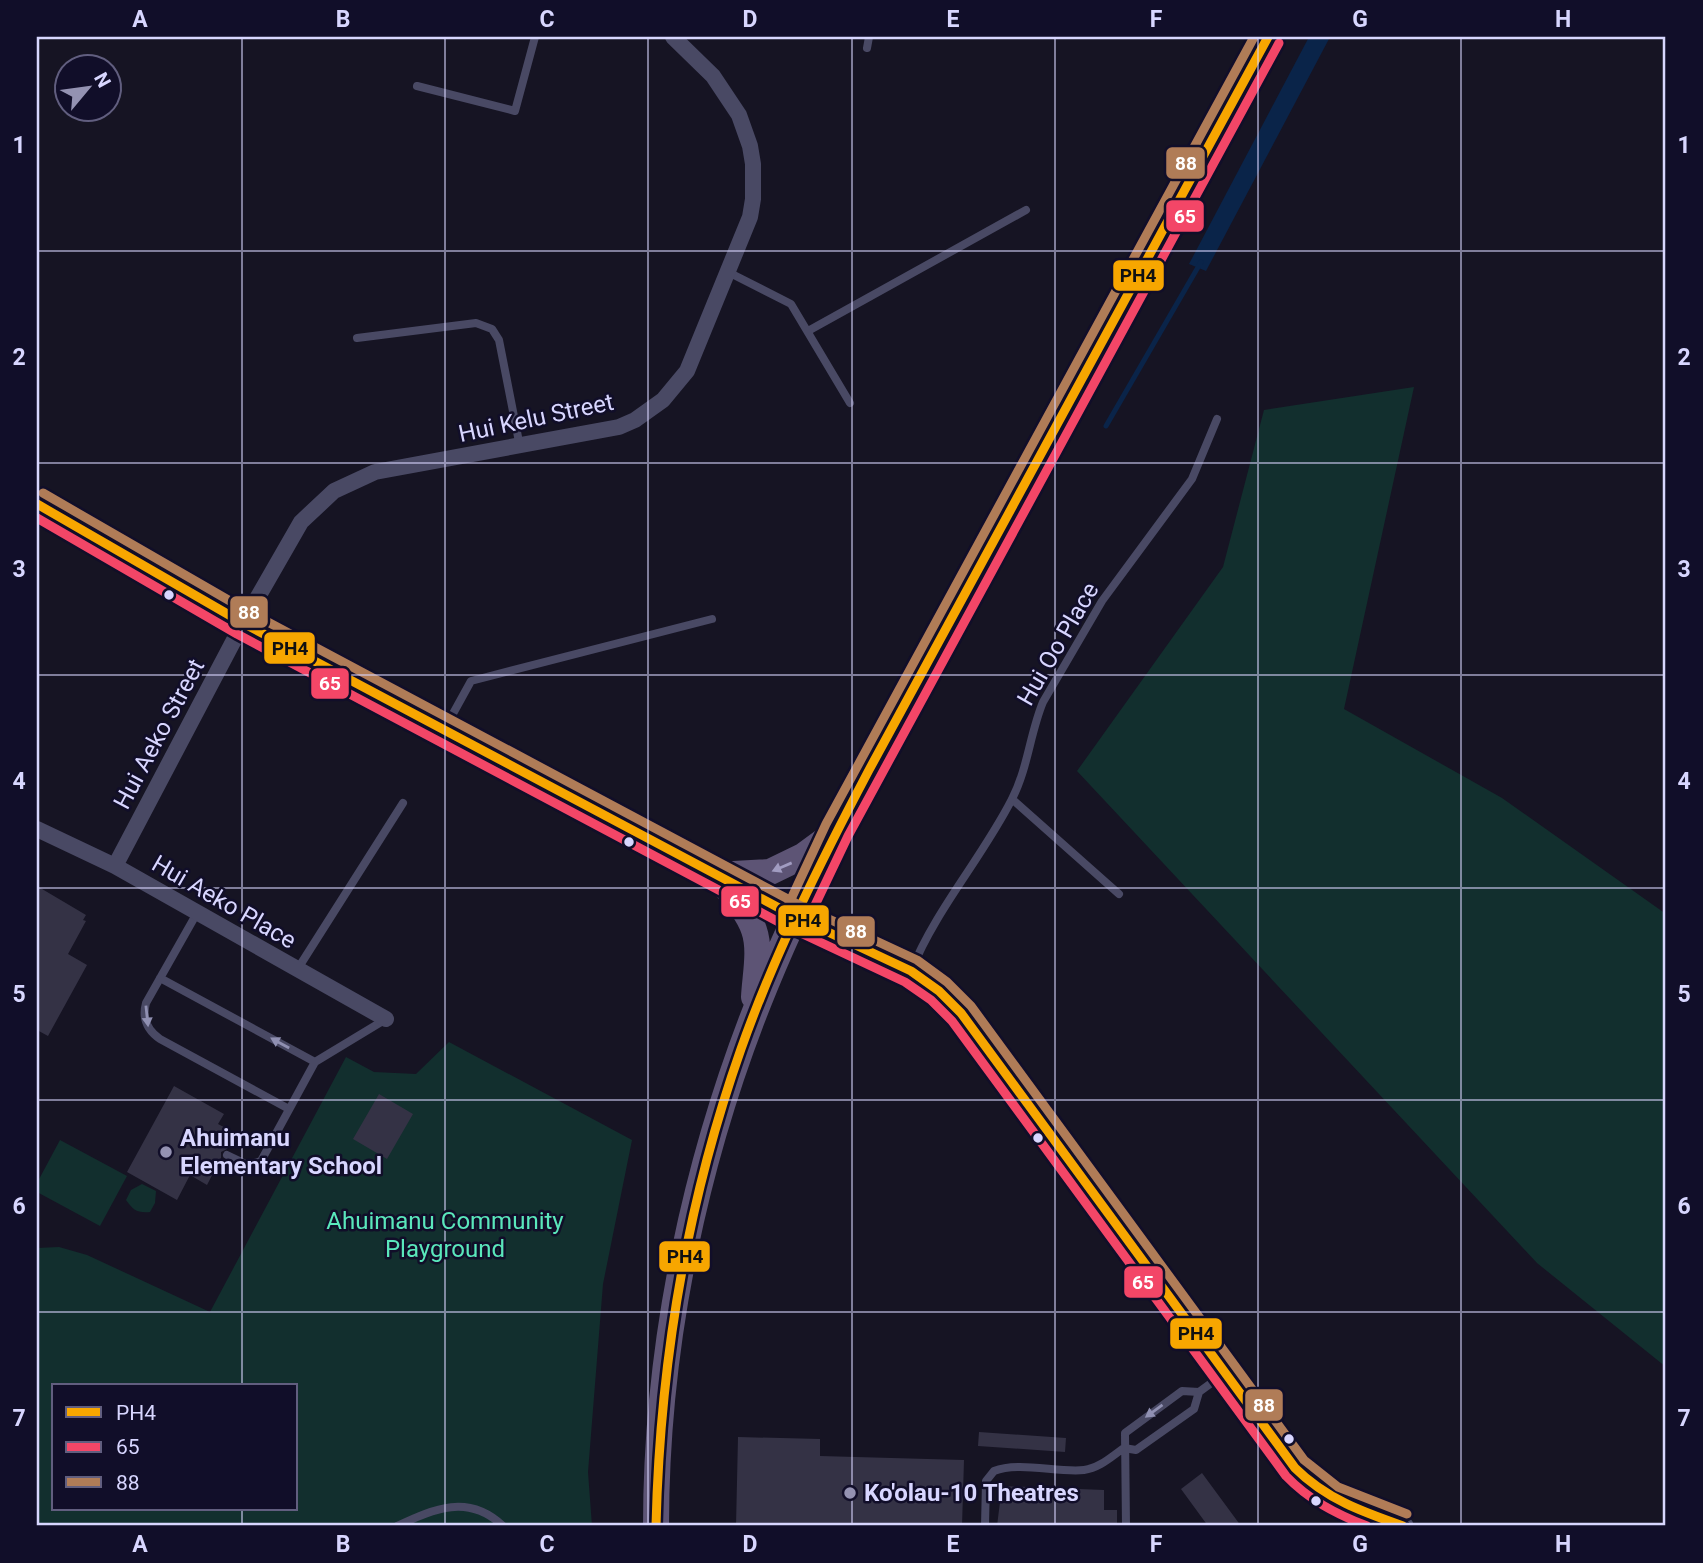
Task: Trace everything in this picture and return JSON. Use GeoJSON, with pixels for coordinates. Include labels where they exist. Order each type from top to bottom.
{"type":"FeatureCollection","features":[{"type":"Feature","properties":{"kind":"main road"},"geometry":{"type":"LineString","coordinates":[[656,1526],[663,1400],[680,1278],[707,1158],[724,1099],[752,1020],[837,830],[1268,37]]}},
{"type":"Feature","properties":{"kind":"main road"},"geometry":{"type":"LineString","coordinates":[[716,875],[769,872],[778,869],[803,856],[837,830]]}},
{"type":"Feature","properties":{"kind":"main road"},"geometry":{"type":"LineString","coordinates":[[716,875],[747,916],[754,931],[757,947],[752,1020]]}},
{"type":"Feature","properties":{"kind":"street","name":"Hui Kelu Street"},"geometry":{"type":"LineString","coordinates":[[243,622],[301,522],[334,491],[375,472],[619,427],[650,411],[676,386],[695,355],[750,217],[754,181],[750,146],[739,115],[723,88],[673,37]]}},
{"type":"Feature","properties":{"kind":"street"},"geometry":{"type":"LineString","coordinates":[[37,504],[243,622],[796,917],[912,971],[939,991],[961,1013],[1306,1480],[1347,1507],[1403,1526]]}},
{"type":"Feature","properties":{"kind":"street","name":"Hui Aeko Street"},"geometry":{"type":"LineString","coordinates":[[115,866],[243,622]]}},
{"type":"Feature","properties":{"kind":"street","name":"Hui Aeko Place"},"geometry":{"type":"LineString","coordinates":[[37,829],[115,866],[386,1019]]}},
{"type":"Feature","properties":{"kind":"lane"},"geometry":{"type":"LineString","coordinates":[[417,86],[515,111],[535,37]]}},
{"type":"Feature","properties":{"kind":"lane"},"geometry":{"type":"LineString","coordinates":[[867,48],[869,37]]}},
{"type":"Feature","properties":{"kind":"lane"},"geometry":{"type":"LineString","coordinates":[[808,331],[1026,210]]}},
{"type":"Feature","properties":{"kind":"lane"},"geometry":{"type":"LineString","coordinates":[[728,272],[786,300],[795,309],[850,403]]}},
{"type":"Feature","properties":{"kind":"lane"},"geometry":{"type":"LineString","coordinates":[[357,338],[475,323],[487,326],[499,340],[520,447]]}},
{"type":"Feature","properties":{"kind":"lane","name":"Hui Oo Place"},"geometry":{"type":"LineString","coordinates":[[912,971],[926,937],[1012,799],[1044,702],[1102,601],[1192,479],[1217,419]]}},
{"type":"Feature","properties":{"kind":"lane"},"geometry":{"type":"LineString","coordinates":[[444,730],[471,681],[712,619]]}},
{"type":"Feature","properties":{"kind":"lane"},"geometry":{"type":"LineString","coordinates":[[1012,799],[1119,894]]}},
{"type":"Feature","properties":{"kind":"lane"},"geometry":{"type":"LineString","coordinates":[[297,970],[403,803]]}},
{"type":"Feature","properties":{"kind":"lane"},"geometry":{"type":"LineString","coordinates":[[197,913],[144,1009],[145,1022],[154,1034],[289,1109]]}},
{"type":"Feature","properties":{"kind":"lane"},"geometry":{"type":"LineString","coordinates":[[160,978],[315,1062]]}},
{"type":"Feature","properties":{"kind":"lane"},"geometry":{"type":"LineString","coordinates":[[227,1155],[248,1165],[257,1164],[264,1157],[315,1062],[386,1019]]}},
{"type":"Feature","properties":{"kind":"lane"},"geometry":{"type":"LineString","coordinates":[[985,1526],[986,1481],[994,1471],[1007,1468],[1084,1470],[1105,1462],[1124,1448],[1136,1450],[1194,1409],[1199,1392],[1225,1373]]}},
{"type":"Feature","properties":{"kind":"lane"},"geometry":{"type":"LineString","coordinates":[[1126,1526],[1125,1433],[1182,1391],[1199,1392]]}},
{"type":"Feature","properties":{"kind":"lane"},"geometry":{"type":"LineString","coordinates":[[397,1526],[430,1510],[453,1506],[486,1514],[503,1526]]}},
{"type":"Feature","properties":{"kind":"green space"},"geometry":{"type":"Polygon","coordinates":[[[1414,387],[1344,709],[1502,798],[1666,914],[1666,1367],[1537,1263],[1077,771],[1223,567],[1264,410],[1414,387]]]}},
{"type":"Feature","properties":{"kind":"green space","name":"Ahuimanu Community Playground"},"geometry":{"type":"Polygon","coordinates":[[[449,1042],[632,1140],[603,1284],[588,1472],[592,1526],[37,1526],[37,1248],[59,1247],[87,1255],[210,1312],[346,1057],[374,1072],[416,1074],[449,1042]]]}},
{"type":"Feature","properties":{"kind":"green space"},"geometry":{"type":"Polygon","coordinates":[[[60,1140],[127,1176],[100,1226],[37,1192],[37,1183],[60,1140]]]}},
{"type":"Feature","properties":{"kind":"green space"},"geometry":{"type":"Polygon","coordinates":[[[142,1184],[156,1191],[155,1203],[150,1212],[136,1210],[126,1200],[131,1190],[142,1184]]]}},
{"type":"Feature","properties":{"kind":"water"},"geometry":{"type":"Polygon","coordinates":[[[1309,37],[1330,37],[1206,271],[1189,264],[1309,37]]]}},
{"type":"Feature","properties":{"kind":"building"},"geometry":{"type":"Polygon","coordinates":[[[37,886],[86,915],[83,920],[86,921],[68,954],[87,965],[48,1036],[37,1030],[37,886]]]}},
{"type":"Feature","properties":{"kind":"building"},"geometry":{"type":"Polygon","coordinates":[[[174,1086],[224,1114],[218,1124],[235,1133],[227,1149],[221,1152],[221,1158],[207,1185],[190,1175],[177,1200],[127,1172],[174,1086]]]}},
{"type":"Feature","properties":{"kind":"building"},"geometry":{"type":"Polygon","coordinates":[[[379,1094],[413,1114],[387,1159],[353,1139],[379,1094]]]}},
{"type":"Feature","properties":{"kind":"building"},"geometry":{"type":"Polygon","coordinates":[[[979,1432],[1066,1438],[1065,1452],[978,1446],[979,1432]]]}},
{"type":"Feature","properties":{"kind":"building","name":"Ko'olau-10 Theatres"},"geometry":{"type":"Polygon","coordinates":[[[738,1437],[820,1439],[820,1456],[964,1460],[962,1526],[736,1526],[738,1437]]]}},
{"type":"Feature","properties":{"kind":"building"},"geometry":{"type":"Polygon","coordinates":[[[1202,1473],[1241,1526],[1208,1526],[1181,1489],[1202,1473]]]}},
{"type":"Feature","properties":{"kind":"building"},"geometry":{"type":"Polygon","coordinates":[[[1002,1486],[1104,1490],[1104,1510],[1117,1510],[1117,1526],[997,1526],[1002,1486]]]}},
{"type":"Feature","properties":{"kind":"waterway"},"geometry":{"type":"LineString","coordinates":[[1106,426],[1201,262]]}},
{"type":"Feature","properties":{"kind":"transit line","name":"88"},"geometry":{"type":"LineString","coordinates":[[785,912],[826,824],[1254,37]]}},
{"type":"Feature","properties":{"kind":"transit line","name":"PH4"},"geometry":{"type":"LineString","coordinates":[[656,1526],[663,1404],[679,1284],[705,1166],[754,1013],[816,873],[869,770],[1268,37]]}},
{"type":"Feature","properties":{"kind":"transit line","name":"65"},"geometry":{"type":"LineString","coordinates":[[807,922],[848,836],[1279,43]]}},
{"type":"Feature","properties":{"kind":"transit line","name":"88"},"geometry":{"type":"LineString","coordinates":[[43,493],[249,612],[801,906],[917,960],[947,982],[971,1006],[1304,1460],[1338,1487],[1407,1514]]}},
{"type":"Feature","properties":{"kind":"transit line","name":"PH4"},"geometry":{"type":"LineString","coordinates":[[37,504],[243,623],[796,917],[911,971],[939,991],[961,1013],[1295,1468],[1332,1496],[1359,1510],[1403,1526]]}},
{"type":"Feature","properties":{"kind":"transit line","name":"65"},"geometry":{"type":"LineString","coordinates":[[37,518],[237,634],[790,928],[905,982],[931,1000],[952,1021],[1286,1476],[1324,1506],[1367,1526]]}},
{"type":"Feature","properties":{"kind":"place","name":"Ahuimanu Elementary School"},"geometry":{"type":"Point","coordinates":[166,1152]}},
{"type":"Feature","properties":{"kind":"place","name":"Ko'olau-10 Theatres"},"geometry":{"type":"Point","coordinates":[850,1493]}}]}
